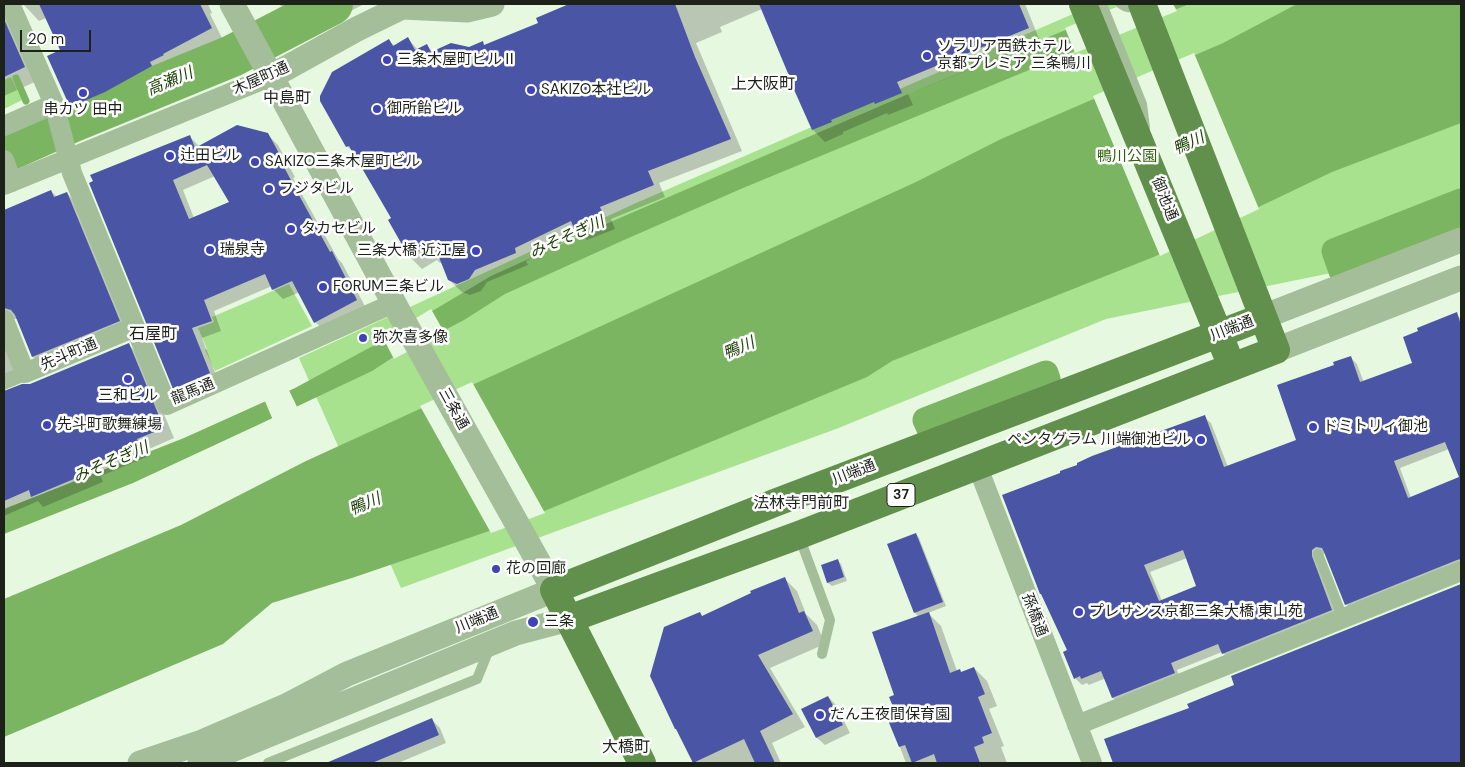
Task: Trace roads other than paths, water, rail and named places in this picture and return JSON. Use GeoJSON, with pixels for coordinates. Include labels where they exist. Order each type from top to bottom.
{"type":"FeatureCollection","features":[{"type":"Feature","properties":{"kind":"main road","name":"御池通"},"geometry":{"type":"LineString","coordinates":[[1083,4],[1196,276],[1232,368]]}},
{"type":"Feature","properties":{"kind":"main road"},"geometry":{"type":"LineString","coordinates":[[1136,5],[1240,257],[1276,350]]}},
{"type":"Feature","properties":{"kind":"main road","name":"川端通"},"geometry":{"type":"LineString","coordinates":[[554,590],[777,502],[1263,317]]}},
{"type":"Feature","properties":{"kind":"main road","name":"川端通"},"geometry":{"type":"LineString","coordinates":[[569,619],[798,535],[1276,350]]}},
{"type":"Feature","properties":{"kind":"main road","name":"三条通"},"geometry":{"type":"LineString","coordinates":[[554,590],[642,763]]}},
{"type":"Feature","properties":{"kind":"street"},"geometry":{"type":"LineString","coordinates":[[4,126],[56,109],[10,4]]}},
{"type":"Feature","properties":{"kind":"street","name":"三条通"},"geometry":{"type":"LineString","coordinates":[[232,4],[398,310],[554,590]]}},
{"type":"Feature","properties":{"kind":"street","name":"木屋町通"},"geometry":{"type":"LineString","coordinates":[[7,173],[357,29],[402,7],[429,6],[467,10],[492,4]]}},
{"type":"Feature","properties":{"kind":"street","name":"龍馬通"},"geometry":{"type":"LineString","coordinates":[[56,109],[72,173],[167,405],[398,310]]}},
{"type":"Feature","properties":{"kind":"street","name":"川端通"},"geometry":{"type":"LineString","coordinates":[[1263,317],[1461,240]]}},
{"type":"Feature","properties":{"kind":"street","name":"川端通"},"geometry":{"type":"LineString","coordinates":[[1276,350],[1461,278]]}},
{"type":"Feature","properties":{"kind":"street"},"geometry":{"type":"LineString","coordinates":[[4,320],[25,373]]}},
{"type":"Feature","properties":{"kind":"street","name":"先斗町通"},"geometry":{"type":"LineString","coordinates":[[4,382],[135,327]]}},
{"type":"Feature","properties":{"kind":"street","name":"孫橋通"},"geometry":{"type":"LineString","coordinates":[[977,466],[1092,763]]}},
{"type":"Feature","properties":{"kind":"street"},"geometry":{"type":"LineString","coordinates":[[1077,725],[1461,571]]}},
{"type":"Feature","properties":{"kind":"street","name":"川端通"},"geometry":{"type":"LineString","coordinates":[[142,763],[202,742],[286,706],[347,674],[554,590]]}},
{"type":"Feature","properties":{"kind":"street","name":"川端通"},"geometry":{"type":"LineString","coordinates":[[200,763],[516,633],[569,619]]}},
{"type":"Feature","properties":{"kind":"lane"},"geometry":{"type":"LineString","coordinates":[[1102,4],[1142,104],[1148,161]]}},
{"type":"Feature","properties":{"kind":"lane"},"geometry":{"type":"LineString","coordinates":[[798,535],[830,620],[822,654]]}},
{"type":"Feature","properties":{"kind":"lane"},"geometry":{"type":"LineString","coordinates":[[1318,554],[1343,618]]}},
{"type":"Feature","properties":{"kind":"lane"},"geometry":{"type":"LineString","coordinates":[[268,763],[477,679],[491,643]]}},
{"type":"Feature","properties":{"kind":"water"},"geometry":{"type":"Polygon","coordinates":[[[1130,4],[1189,4],[743,188],[624,240],[505,294],[464,320],[392,358],[372,371],[133,483],[4,534],[4,509],[184,438],[295,388],[382,341],[491,276],[615,220],[920,89],[1130,4]]]}},
{"type":"Feature","properties":{"kind":"water","name":"鴨川"},"geometry":{"type":"Polygon","coordinates":[[[1297,4],[1461,4],[1461,123],[1332,172],[1156,256],[892,361],[867,377],[530,517],[355,577],[272,603],[223,644],[4,737],[4,599],[181,525],[306,461],[916,182],[1001,139],[1223,43],[1297,4]]]}},
{"type":"Feature","properties":{"kind":"waterway","name":"高瀬川"},"geometry":{"type":"LineString","coordinates":[[4,152],[71,122],[232,56],[332,4]]}},
{"type":"Feature","properties":{"kind":"waterway"},"geometry":{"type":"LineString","coordinates":[[16,78],[26,101]]}},
{"type":"Feature","properties":{"kind":"waterway"},"geometry":{"type":"LineString","coordinates":[[1461,201],[1334,251],[1341,271],[1461,225]]}},
{"type":"Feature","properties":{"kind":"waterway"},"geometry":{"type":"LineString","coordinates":[[1046,373],[1048,379],[987,409],[930,431],[925,420],[1046,373]]}},
{"type":"Feature","properties":{"kind":"place","name":"ソラリア西鉄ホテル 京都プレミア 三条鴨川"},"geometry":{"type":"Point","coordinates":[927,56]}},
{"type":"Feature","properties":{"kind":"place","name":"三条木屋町ビルⅡ"},"geometry":{"type":"Point","coordinates":[387,60]}},
{"type":"Feature","properties":{"kind":"place","name":"SAKIZO本社ビル"},"geometry":{"type":"Point","coordinates":[531,90]}},
{"type":"Feature","properties":{"kind":"place","name":"串カツ 田中"},"geometry":{"type":"Point","coordinates":[83,93]}},
{"type":"Feature","properties":{"kind":"place","name":"御所飴ビル"},"geometry":{"type":"Point","coordinates":[377,109]}},
{"type":"Feature","properties":{"kind":"place","name":"辻田ビル"},"geometry":{"type":"Point","coordinates":[170,156]}},
{"type":"Feature","properties":{"kind":"place","name":"SAKIZO三条木屋町ビル"},"geometry":{"type":"Point","coordinates":[255,162]}},
{"type":"Feature","properties":{"kind":"place","name":"フジタビル"},"geometry":{"type":"Point","coordinates":[269,189]}},
{"type":"Feature","properties":{"kind":"place","name":"タカセビル"},"geometry":{"type":"Point","coordinates":[291,229]}},
{"type":"Feature","properties":{"kind":"place","name":"瑞泉寺"},"geometry":{"type":"Point","coordinates":[210,250]}},
{"type":"Feature","properties":{"kind":"place","name":"三条大橋 近江屋"},"geometry":{"type":"Point","coordinates":[476,251]}},
{"type":"Feature","properties":{"kind":"place","name":"FORUM三条ビル"},"geometry":{"type":"Point","coordinates":[323,287]}},
{"type":"Feature","properties":{"kind":"place","name":"弥次喜多像"},"geometry":{"type":"Point","coordinates":[363,338]}},
{"type":"Feature","properties":{"kind":"place","name":"三和ビル"},"geometry":{"type":"Point","coordinates":[128,379]}},
{"type":"Feature","properties":{"kind":"place","name":"先斗町歌舞練場"},"geometry":{"type":"Point","coordinates":[47,425]}},
{"type":"Feature","properties":{"kind":"place","name":"ドミトリィ御池"},"geometry":{"type":"Point","coordinates":[1313,427]}},
{"type":"Feature","properties":{"kind":"place","name":"ペンタグラム 川端御池ビル"},"geometry":{"type":"Point","coordinates":[1201,440]}},
{"type":"Feature","properties":{"kind":"place","name":"花の回廊"},"geometry":{"type":"Point","coordinates":[496,569]}},
{"type":"Feature","properties":{"kind":"place","name":"プレサンス京都三条大橋 東山苑"},"geometry":{"type":"Point","coordinates":[1079,612]}},
{"type":"Feature","properties":{"kind":"place","name":"三条"},"geometry":{"type":"Point","coordinates":[533,622]}},
{"type":"Feature","properties":{"kind":"place","name":"だん王夜間保育園"},"geometry":{"type":"Point","coordinates":[820,715]}},
{"type":"Feature","properties":{"kind":"district","name":"上大阪町"},"geometry":{"type":"Point","coordinates":[763,85]}},
{"type":"Feature","properties":{"kind":"district","name":"中島町"},"geometry":{"type":"Point","coordinates":[287,99]}},
{"type":"Feature","properties":{"kind":"district","name":"石屋町"},"geometry":{"type":"Point","coordinates":[153,335]}},
{"type":"Feature","properties":{"kind":"district","name":"法林寺門前町"},"geometry":{"type":"Point","coordinates":[801,504]}},
{"type":"Feature","properties":{"kind":"district","name":"大橋町"},"geometry":{"type":"Point","coordinates":[626,748]}},
{"type":"Feature","properties":{"kind":"park label","name":"鴨川公園"},"geometry":{"type":"Point","coordinates":[1127,157]}},
{"type":"Feature","properties":{"kind":"water label","name":"みそそぎ川"},"geometry":{"type":"Point","coordinates":[567,238]}},
{"type":"Feature","properties":{"kind":"water label","name":"みそそぎ川"},"geometry":{"type":"Point","coordinates":[111,463]}}]}
